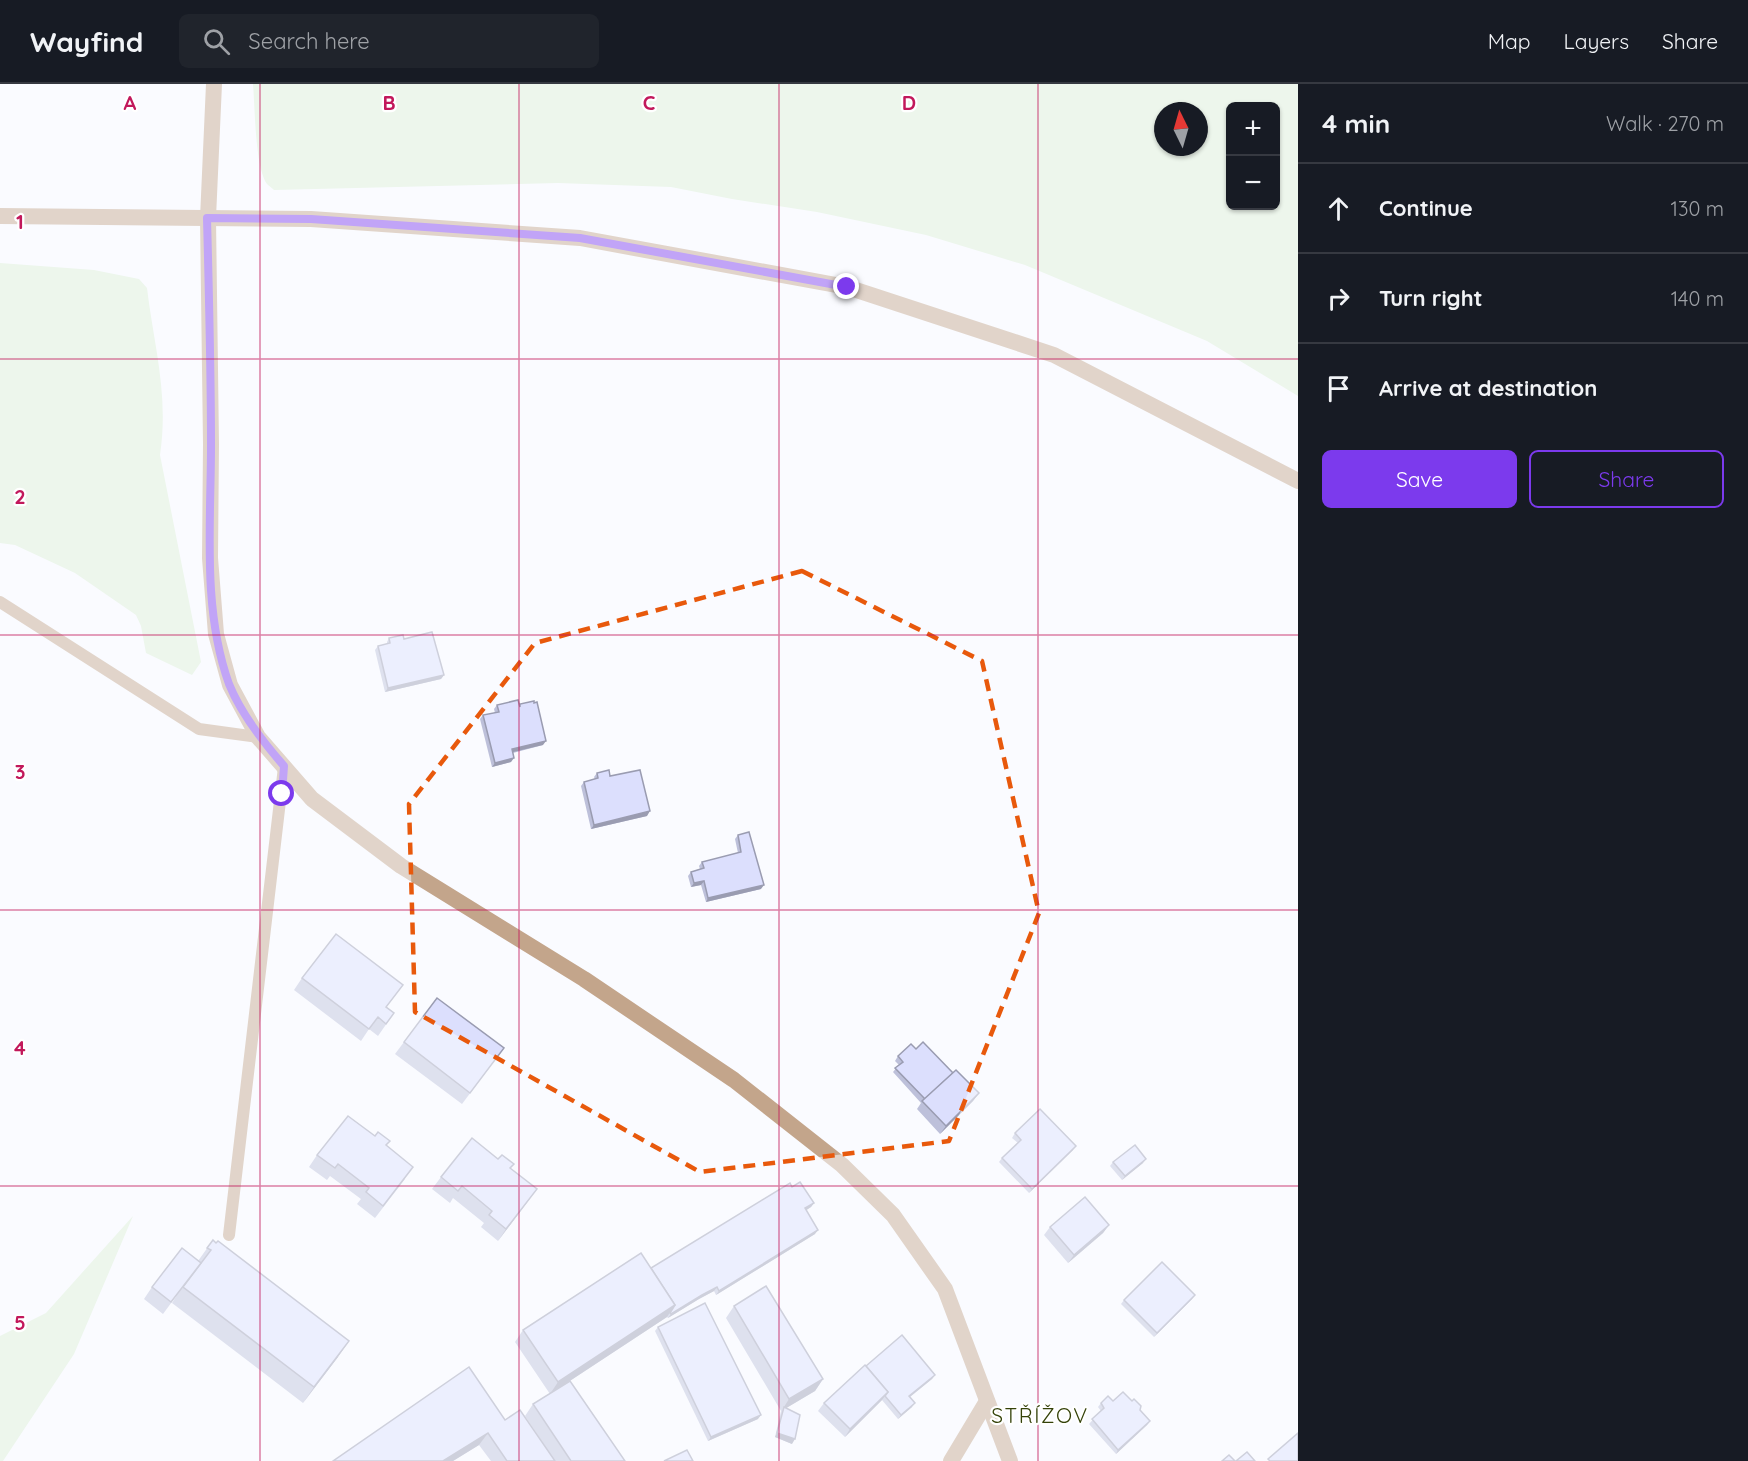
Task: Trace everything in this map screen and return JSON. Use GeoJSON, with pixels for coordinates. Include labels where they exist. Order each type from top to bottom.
{"type":"FeatureCollection","features":[{"type":"Feature","properties":{"kind":"street"},"geometry":{"type":"LineString","coordinates":[[214,84],[207,218],[211,444],[210,558],[216,634],[230,685],[258,737],[312,799],[401,866],[584,980],[734,1080],[842,1165],[892,1215],[945,1289],[1010,1461]]}},
{"type":"Feature","properties":{"kind":"street"},"geometry":{"type":"LineString","coordinates":[[0,216],[311,219],[580,238],[847,287],[1054,355],[1298,481]]}},
{"type":"Feature","properties":{"kind":"street"},"geometry":{"type":"LineString","coordinates":[[951,1461],[987,1401]]}},
{"type":"Feature","properties":{"kind":"lane"},"geometry":{"type":"LineString","coordinates":[[0,602],[199,729],[258,737]]}},
{"type":"Feature","properties":{"kind":"lane"},"geometry":{"type":"LineString","coordinates":[[230,1235],[284,766]]}},
{"type":"Feature","properties":{"kind":"highlighted area"},"geometry":{"type":"Polygon","coordinates":[[[802,571],[982,661],[1039,913],[949,1141],[700,1172],[415,1012],[409,804],[535,643],[802,571]]]}},
{"type":"Feature","properties":{"kind":"green space"},"geometry":{"type":"Polygon","coordinates":[[[253,84],[1298,84],[1298,396],[1207,341],[1025,265],[926,235],[817,212],[671,187],[558,183],[274,190],[263,176],[256,136],[253,84]]]}},
{"type":"Feature","properties":{"kind":"green space"},"geometry":{"type":"Polygon","coordinates":[[[0,263],[94,270],[139,279],[147,288],[162,391],[160,455],[201,662],[192,675],[146,653],[141,626],[136,615],[75,573],[15,545],[0,543],[0,263]]]}},
{"type":"Feature","properties":{"kind":"green space"},"geometry":{"type":"Polygon","coordinates":[[[133,1216],[74,1354],[3,1461],[0,1461],[0,1336],[46,1313],[133,1216]]]}},
{"type":"Feature","properties":{"kind":"building"},"geometry":{"type":"Polygon","coordinates":[[[432,632],[444,675],[388,688],[378,646],[390,643],[389,638],[403,635],[404,639],[432,632]]]}},
{"type":"Feature","properties":{"kind":"building"},"geometry":{"type":"Polygon","coordinates":[[[518,700],[520,707],[520,704],[537,702],[546,741],[512,749],[514,758],[495,763],[483,715],[499,712],[497,705],[518,700]]]}},
{"type":"Feature","properties":{"kind":"building"},"geometry":{"type":"Polygon","coordinates":[[[609,770],[610,776],[640,770],[650,811],[594,825],[584,782],[598,778],[597,773],[609,770]]]}},
{"type":"Feature","properties":{"kind":"building"},"geometry":{"type":"Polygon","coordinates":[[[749,832],[764,885],[708,898],[704,881],[694,883],[691,872],[704,868],[702,862],[741,852],[738,835],[749,832]]]}},
{"type":"Feature","properties":{"kind":"building"},"geometry":{"type":"Polygon","coordinates":[[[336,934],[403,985],[386,1007],[394,1013],[386,1024],[378,1017],[369,1029],[302,978],[336,934]]]}},
{"type":"Feature","properties":{"kind":"building"},"geometry":{"type":"Polygon","coordinates":[[[437,998],[504,1048],[470,1093],[404,1042],[437,998]]]}},
{"type":"Feature","properties":{"kind":"building"},"geometry":{"type":"Polygon","coordinates":[[[923,1042],[953,1073],[925,1099],[895,1068],[903,1062],[898,1056],[911,1044],[916,1049],[923,1042]]]}},
{"type":"Feature","properties":{"kind":"building"},"geometry":{"type":"Polygon","coordinates":[[[956,1070],[979,1093],[946,1126],[922,1101],[956,1070]]]}},
{"type":"Feature","properties":{"kind":"building"},"geometry":{"type":"Polygon","coordinates":[[[1040,1109],[1076,1146],[1032,1189],[1002,1158],[1021,1140],[1015,1133],[1040,1109]]]}},
{"type":"Feature","properties":{"kind":"building"},"geometry":{"type":"Polygon","coordinates":[[[348,1116],[375,1136],[378,1132],[390,1141],[386,1145],[413,1167],[383,1206],[366,1192],[369,1188],[338,1164],[335,1168],[317,1155],[348,1116]]]}},
{"type":"Feature","properties":{"kind":"building"},"geometry":{"type":"Polygon","coordinates":[[[472,1138],[498,1159],[502,1155],[514,1164],[510,1168],[537,1189],[506,1229],[489,1215],[492,1211],[462,1186],[458,1191],[441,1177],[472,1138]]]}},
{"type":"Feature","properties":{"kind":"building"},"geometry":{"type":"Polygon","coordinates":[[[1135,1145],[1146,1159],[1125,1176],[1113,1162],[1135,1145]]]}},
{"type":"Feature","properties":{"kind":"building"},"geometry":{"type":"Polygon","coordinates":[[[800,1182],[814,1203],[805,1208],[818,1230],[719,1291],[717,1287],[671,1314],[675,1305],[651,1268],[790,1183],[792,1187],[800,1182]]]}},
{"type":"Feature","properties":{"kind":"building"},"geometry":{"type":"Polygon","coordinates":[[[1085,1197],[1109,1225],[1074,1255],[1050,1227],[1085,1197]]]}},
{"type":"Feature","properties":{"kind":"building"},"geometry":{"type":"Polygon","coordinates":[[[213,1240],[216,1243],[218,1241],[349,1341],[314,1387],[183,1287],[211,1250],[207,1248],[213,1240]]]}},
{"type":"Feature","properties":{"kind":"building"},"geometry":{"type":"Polygon","coordinates":[[[182,1248],[201,1263],[171,1302],[152,1287],[182,1248]]]}},
{"type":"Feature","properties":{"kind":"building"},"geometry":{"type":"Polygon","coordinates":[[[641,1253],[675,1305],[558,1382],[523,1330],[641,1253]]]}},
{"type":"Feature","properties":{"kind":"building"},"geometry":{"type":"Polygon","coordinates":[[[1162,1262],[1195,1295],[1157,1333],[1124,1300],[1162,1262]]]}},
{"type":"Feature","properties":{"kind":"building"},"geometry":{"type":"Polygon","coordinates":[[[766,1286],[823,1379],[789,1399],[734,1306],[766,1286]]]}},
{"type":"Feature","properties":{"kind":"building"},"geometry":{"type":"Polygon","coordinates":[[[705,1303],[761,1415],[711,1437],[658,1327],[705,1303]]]}},
{"type":"Feature","properties":{"kind":"building"},"geometry":{"type":"Polygon","coordinates":[[[902,1335],[935,1375],[909,1396],[915,1403],[901,1415],[885,1396],[888,1392],[866,1366],[902,1335]]]}},
{"type":"Feature","properties":{"kind":"building"},"geometry":{"type":"Polygon","coordinates":[[[865,1365],[888,1392],[850,1429],[824,1403],[865,1365]]]}},
{"type":"Feature","properties":{"kind":"building"},"geometry":{"type":"Polygon","coordinates":[[[469,1367],[505,1420],[520,1410],[555,1461],[507,1461],[488,1433],[443,1461],[333,1461],[469,1367]]]}},
{"type":"Feature","properties":{"kind":"building"},"geometry":{"type":"Polygon","coordinates":[[[570,1381],[625,1461],[571,1461],[533,1404],[570,1381]]]}},
{"type":"Feature","properties":{"kind":"building"},"geometry":{"type":"Polygon","coordinates":[[[1123,1392],[1141,1406],[1140,1410],[1150,1421],[1118,1450],[1092,1419],[1104,1408],[1101,1403],[1108,1396],[1113,1401],[1123,1392]]]}},
{"type":"Feature","properties":{"kind":"building"},"geometry":{"type":"Polygon","coordinates":[[[784,1407],[800,1415],[795,1439],[777,1433],[784,1407]]]}},
{"type":"Feature","properties":{"kind":"building"},"geometry":{"type":"Polygon","coordinates":[[[1298,1433],[1298,1461],[1270,1461],[1268,1459],[1298,1433]]]}},
{"type":"Feature","properties":{"kind":"building"},"geometry":{"type":"Polygon","coordinates":[[[687,1450],[693,1461],[664,1461],[687,1450]]]}},
{"type":"Feature","properties":{"kind":"building"},"geometry":{"type":"Polygon","coordinates":[[[1247,1452],[1255,1461],[1236,1461],[1247,1452]]]}},
{"type":"Feature","properties":{"kind":"building"},"geometry":{"type":"Polygon","coordinates":[[[1229,1455],[1235,1461],[1222,1461],[1229,1455]]]}},
{"type":"Feature","properties":{"kind":"district","name":"STŘÍŽOV"},"geometry":{"type":"Point","coordinates":[1040,1416]}},
{"type":"Feature","properties":{"kind":"route"},"geometry":{"type":"LineString","coordinates":[[282,794],[284,766],[258,737],[230,685],[216,634],[210,558],[211,444],[207,218],[311,219],[580,238],[847,287]]}}]}
